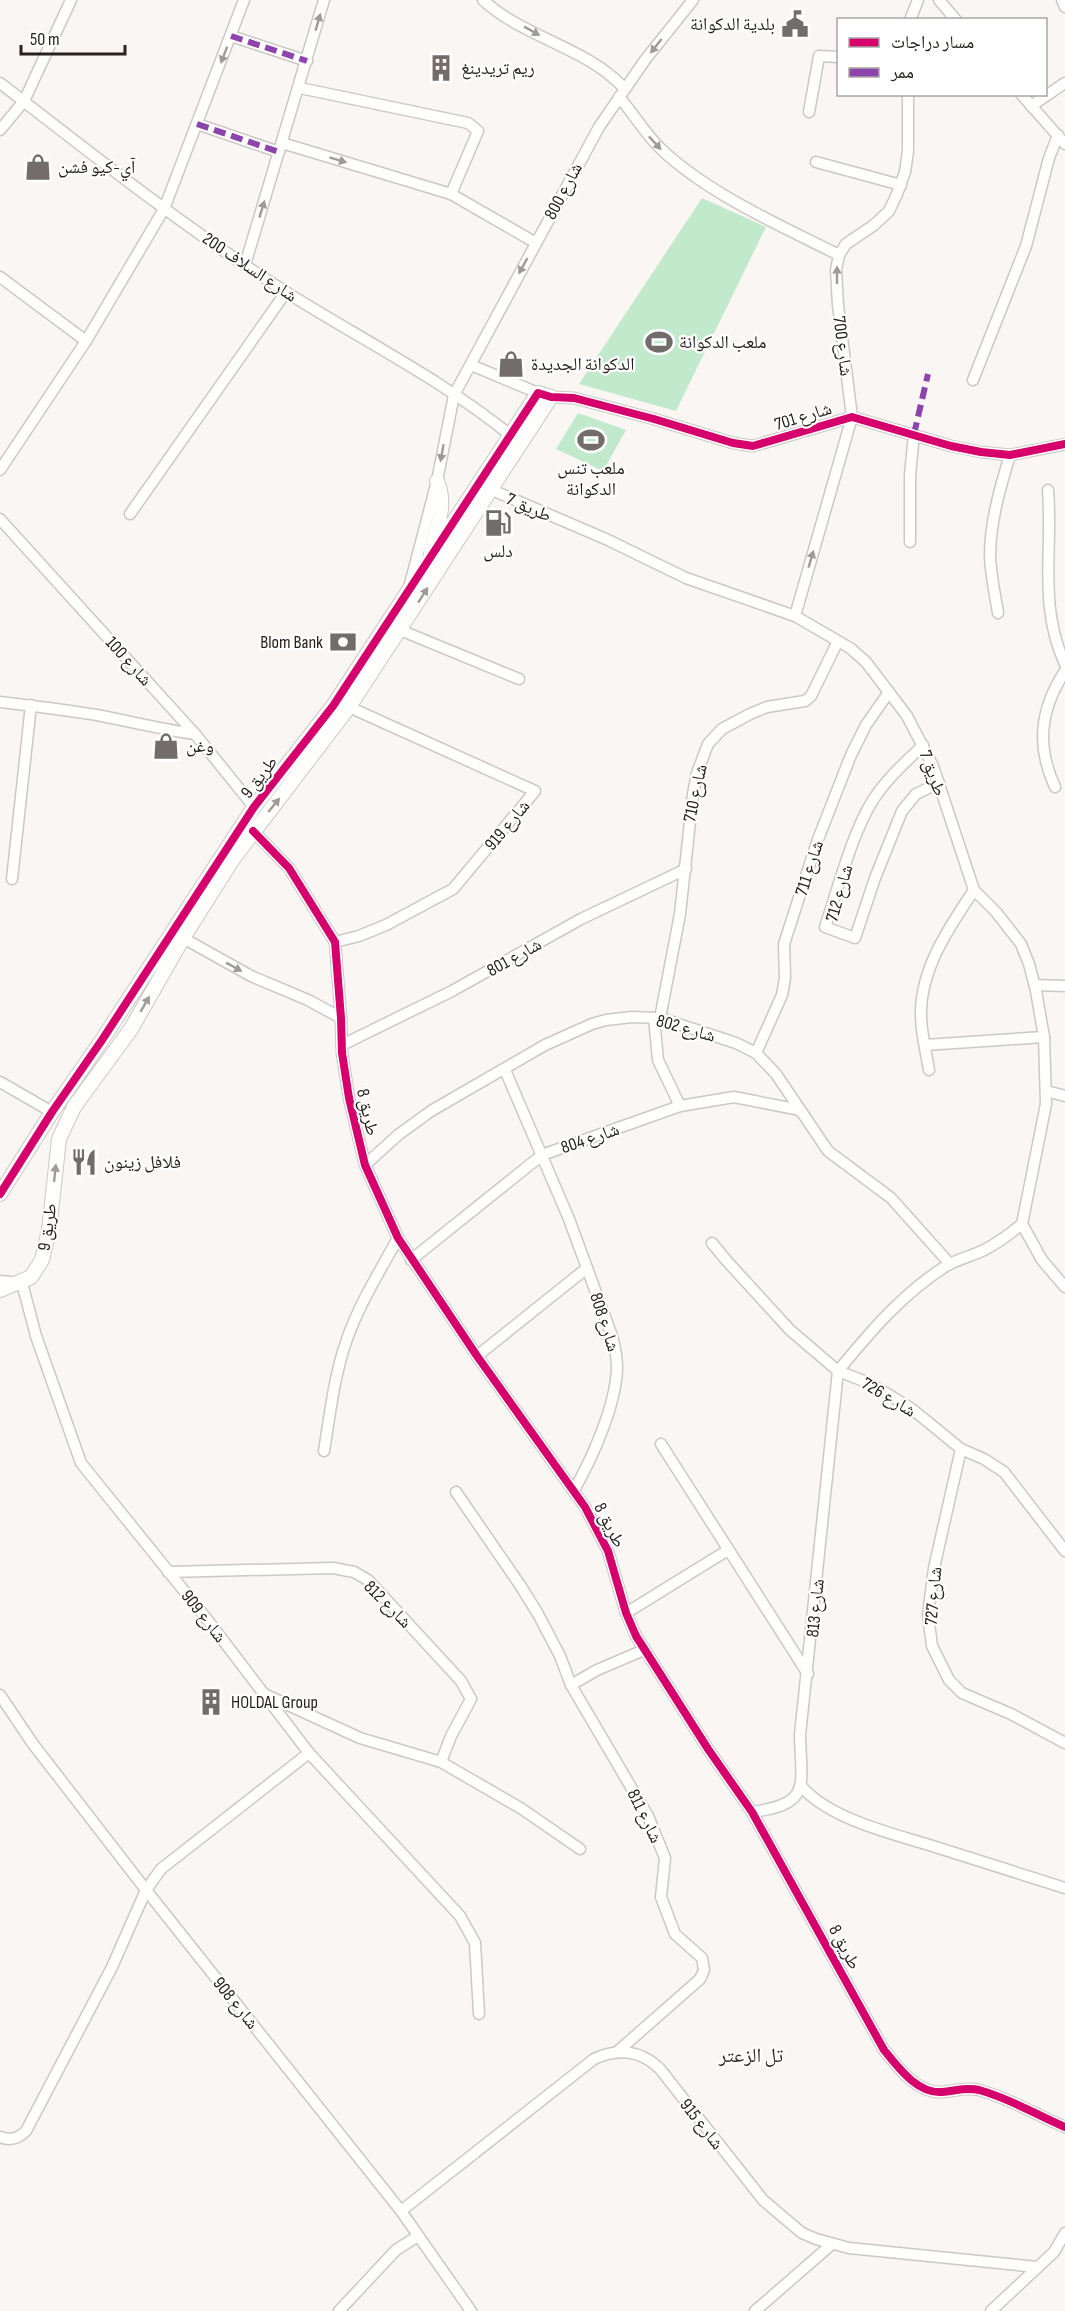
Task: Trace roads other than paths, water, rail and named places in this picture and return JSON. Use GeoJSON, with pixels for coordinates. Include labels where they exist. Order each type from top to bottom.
{"type":"FeatureCollection","features":[{"type":"Feature","properties":{"kind":"street"},"geometry":{"type":"LineString","coordinates":[[0,130],[24,101],[71,0]]}},
{"type":"Feature","properties":{"kind":"street"},"geometry":{"type":"LineString","coordinates":[[0,470],[86,341],[164,209],[244,0]]}},
{"type":"Feature","properties":{"kind":"street"},"geometry":{"type":"LineString","coordinates":[[245,265],[300,88],[324,0]]}},
{"type":"Feature","properties":{"kind":"street"},"geometry":{"type":"LineString","coordinates":[[483,0],[519,23],[600,67],[622,92],[653,142],[692,174],[770,220],[839,255],[846,244],[874,225],[889,211],[901,185],[908,151],[908,96]]}},
{"type":"Feature","properties":{"kind":"street","name":"800 شارع"},"geometry":{"type":"LineString","coordinates":[[407,596],[437,481],[454,395],[584,153],[622,92],[693,0]]}},
{"type":"Feature","properties":{"kind":"street"},"geometry":{"type":"LineString","coordinates":[[911,18],[918,0]]}},
{"type":"Feature","properties":{"kind":"street"},"geometry":{"type":"LineString","coordinates":[[939,0],[954,18]]}},
{"type":"Feature","properties":{"kind":"street"},"geometry":{"type":"LineString","coordinates":[[1062,0],[1065,7]]}},
{"type":"Feature","properties":{"kind":"street"},"geometry":{"type":"LineString","coordinates":[[231,36],[307,61]]}},
{"type":"Feature","properties":{"kind":"street"},"geometry":{"type":"LineString","coordinates":[[809,112],[819,56],[837,57]]}},
{"type":"Feature","properties":{"kind":"street","name":"200 شارع السلاف"},"geometry":{"type":"LineString","coordinates":[[0,83],[164,209],[286,292],[454,395],[516,440]]}},
{"type":"Feature","properties":{"kind":"street"},"geometry":{"type":"LineString","coordinates":[[1047,95],[1065,83]]}},
{"type":"Feature","properties":{"kind":"street"},"geometry":{"type":"LineString","coordinates":[[300,88],[468,123],[478,131],[451,194]]}},
{"type":"Feature","properties":{"kind":"street"},"geometry":{"type":"LineString","coordinates":[[1023,96],[1065,144]]}},
{"type":"Feature","properties":{"kind":"street"},"geometry":{"type":"LineString","coordinates":[[1031,106],[1046,96]]}},
{"type":"Feature","properties":{"kind":"street"},"geometry":{"type":"LineString","coordinates":[[197,124],[451,194],[536,243]]}},
{"type":"Feature","properties":{"kind":"street"},"geometry":{"type":"LineString","coordinates":[[973,380],[1026,246],[1049,158],[1058,135]]}},
{"type":"Feature","properties":{"kind":"street"},"geometry":{"type":"LineString","coordinates":[[816,162],[901,185]]}},
{"type":"Feature","properties":{"kind":"street","name":"شارع 700"},"geometry":{"type":"LineString","coordinates":[[795,616],[852,417],[838,305],[836,270],[839,255]]}},
{"type":"Feature","properties":{"kind":"street"},"geometry":{"type":"LineString","coordinates":[[0,277],[86,341]]}},
{"type":"Feature","properties":{"kind":"street"},"geometry":{"type":"LineString","coordinates":[[130,514],[286,292]]}},
{"type":"Feature","properties":{"kind":"street","name":"شارع 701"},"geometry":{"type":"LineString","coordinates":[[471,364],[545,395],[574,398],[654,418],[733,443],[753,446],[852,417],[959,447],[1010,455],[1065,444]]}},
{"type":"Feature","properties":{"kind":"street","name":"9 طريق"},"geometry":{"type":"LineString","coordinates":[[22,1283],[36,1270],[45,1250],[57,1149],[67,1117],[131,1029],[183,938],[253,831],[349,706],[400,630],[486,487],[545,395]]}},
{"type":"Feature","properties":{"kind":"street"},"geometry":{"type":"LineString","coordinates":[[910,542],[910,475],[914,434]]}},
{"type":"Feature","properties":{"kind":"street"},"geometry":{"type":"LineString","coordinates":[[998,613],[990,558],[992,530],[1002,480],[1010,455]]}},
{"type":"Feature","properties":{"kind":"street"},"geometry":{"type":"LineString","coordinates":[[428,564],[442,508],[442,497],[437,481]]}},
{"type":"Feature","properties":{"kind":"street","name":"9 طريق"},"geometry":{"type":"LineString","coordinates":[[0,1194],[254,807],[333,706],[428,564],[486,487]]}},
{"type":"Feature","properties":{"kind":"street","name":"7 طريق"},"geometry":{"type":"LineString","coordinates":[[486,487],[608,540],[686,578],[795,616],[838,640],[866,662],[908,717],[939,783],[974,890],[996,912],[1021,944],[1035,985],[1044,1037],[1046,1104],[1022,1224]]}},
{"type":"Feature","properties":{"kind":"street"},"geometry":{"type":"LineString","coordinates":[[1048,490],[1047,577],[1057,646],[1065,664]]}},
{"type":"Feature","properties":{"kind":"street","name":"شارع 100"},"geometry":{"type":"LineString","coordinates":[[0,519],[195,734],[254,807]]}},
{"type":"Feature","properties":{"kind":"street"},"geometry":{"type":"LineString","coordinates":[[400,630],[519,679]]}},
{"type":"Feature","properties":{"kind":"street","name":"شارع 710"},"geometry":{"type":"LineString","coordinates":[[680,1106],[658,1060],[657,1018],[677,935],[686,869],[688,822],[697,773],[708,744],[722,729],[750,714],[767,708],[805,701],[811,696],[838,640]]}},
{"type":"Feature","properties":{"kind":"street"},"geometry":{"type":"LineString","coordinates":[[1055,787],[1046,768],[1042,748],[1046,708],[1065,671]]}},
{"type":"Feature","properties":{"kind":"street","name":"شارع 711"},"geometry":{"type":"LineString","coordinates":[[756,1053],[782,995],[785,978],[784,944],[817,842],[851,755],[866,725],[889,692]]}},
{"type":"Feature","properties":{"kind":"street"},"geometry":{"type":"LineString","coordinates":[[0,702],[105,717],[167,731],[195,734]]}},
{"type":"Feature","properties":{"kind":"street"},"geometry":{"type":"LineString","coordinates":[[12,879],[31,705]]}},
{"type":"Feature","properties":{"kind":"street","name":"شارع 919"},"geometry":{"type":"LineString","coordinates":[[335,942],[359,936],[386,925],[453,889],[535,791],[349,706]]}},
{"type":"Feature","properties":{"kind":"street","name":"شارع 712"},"geometry":{"type":"LineString","coordinates":[[923,745],[879,790],[867,811],[825,927],[855,938],[875,878],[902,811],[916,795],[939,783]]}},
{"type":"Feature","properties":{"kind":"street","name":"طريق 8"},"geometry":{"type":"LineString","coordinates":[[253,831],[289,868],[335,942],[342,1045],[349,1098],[365,1165],[398,1238],[477,1356],[574,1490],[599,1531],[608,1551],[626,1613],[645,1650],[752,1812],[884,2050],[908,2076],[924,2088],[936,2092],[962,2088],[981,2091],[1065,2127]]}},
{"type":"Feature","properties":{"kind":"street","name":"شارع 801"},"geometry":{"type":"LineString","coordinates":[[342,1045],[452,991],[581,919],[686,869]]}},
{"type":"Feature","properties":{"kind":"street"},"geometry":{"type":"LineString","coordinates":[[929,1070],[921,1017],[924,986],[938,950],[974,890]]}},
{"type":"Feature","properties":{"kind":"street"},"geometry":{"type":"LineString","coordinates":[[183,938],[251,976],[308,1000],[341,1018]]}},
{"type":"Feature","properties":{"kind":"street"},"geometry":{"type":"LineString","coordinates":[[1035,985],[1065,986]]}},
{"type":"Feature","properties":{"kind":"street","name":"شارع 802"},"geometry":{"type":"LineString","coordinates":[[365,1165],[398,1135],[431,1111],[545,1045],[592,1024],[623,1018],[657,1018],[736,1043],[756,1053],[776,1074],[828,1151],[891,1198],[950,1264]]}},
{"type":"Feature","properties":{"kind":"street"},"geometry":{"type":"LineString","coordinates":[[925,1045],[1044,1037]]}},
{"type":"Feature","properties":{"kind":"street","name":"شارع 808"},"geometry":{"type":"LineString","coordinates":[[505,1070],[542,1155],[612,1336],[617,1370],[615,1386],[600,1434],[574,1490]]}},
{"type":"Feature","properties":{"kind":"street"},"geometry":{"type":"LineString","coordinates":[[0,1082],[52,1112]]}},
{"type":"Feature","properties":{"kind":"street"},"geometry":{"type":"LineString","coordinates":[[1046,1091],[1065,1096]]}},
{"type":"Feature","properties":{"kind":"street","name":"شارع 804"},"geometry":{"type":"LineString","coordinates":[[411,1260],[542,1155],[680,1106],[734,1097],[800,1110]]}},
{"type":"Feature","properties":{"kind":"street"},"geometry":{"type":"LineString","coordinates":[[838,1371],[878,1323],[902,1299],[950,1264],[1003,1240],[1022,1224],[1042,1260],[1065,1287]]}},
{"type":"Feature","properties":{"kind":"street"},"geometry":{"type":"LineString","coordinates":[[324,1451],[336,1375],[346,1341],[398,1238]]}},
{"type":"Feature","properties":{"kind":"street","name":"شارع 726"},"geometry":{"type":"LineString","coordinates":[[712,1243],[790,1330],[838,1371],[869,1383],[904,1404],[961,1449],[984,1459],[1004,1472],[1065,1551]]}},
{"type":"Feature","properties":{"kind":"street"},"geometry":{"type":"LineString","coordinates":[[477,1356],[587,1268]]}},
{"type":"Feature","properties":{"kind":"street"},"geometry":{"type":"LineString","coordinates":[[0,1281],[22,1283]]}},
{"type":"Feature","properties":{"kind":"street"},"geometry":{"type":"LineString","coordinates":[[0,1290],[22,1283]]}},
{"type":"Feature","properties":{"kind":"street","name":"شارع 909"},"geometry":{"type":"LineString","coordinates":[[22,1283],[36,1336],[81,1463],[309,1753],[460,1916],[476,1943],[479,2014]]}},
{"type":"Feature","properties":{"kind":"street","name":"شارع 813"},"geometry":{"type":"LineString","coordinates":[[801,1786],[800,1735],[838,1371]]}},
{"type":"Feature","properties":{"kind":"street"},"geometry":{"type":"LineString","coordinates":[[662,1444],[808,1674]]}},
{"type":"Feature","properties":{"kind":"street","name":"شارع 727"},"geometry":{"type":"LineString","coordinates":[[961,1449],[934,1568],[928,1615],[932,1646],[949,1680],[962,1694],[1011,1714],[1065,1743]]}},
{"type":"Feature","properties":{"kind":"street"},"geometry":{"type":"LineString","coordinates":[[456,1492],[526,1594],[560,1656],[571,1685],[597,1670],[645,1650]]}},
{"type":"Feature","properties":{"kind":"street"},"geometry":{"type":"LineString","coordinates":[[626,1613],[728,1550]]}},
{"type":"Feature","properties":{"kind":"street","name":"شارع 812"},"geometry":{"type":"LineString","coordinates":[[168,1572],[333,1568],[354,1572],[368,1580],[461,1680],[471,1699],[451,1736],[441,1762]]}},
{"type":"Feature","properties":{"kind":"street","name":"شارع 811"},"geometry":{"type":"LineString","coordinates":[[571,1685],[648,1816],[665,1858],[661,1897],[675,1934],[698,1954],[704,1964],[700,1979],[617,2052]]}},
{"type":"Feature","properties":{"kind":"street"},"geometry":{"type":"LineString","coordinates":[[264,1694],[360,1737],[441,1762],[522,1809],[580,1849]]}},
{"type":"Feature","properties":{"kind":"street","name":"شارع 908"},"geometry":{"type":"LineString","coordinates":[[0,1695],[33,1744],[146,1890],[401,2211],[471,2311]]}},
{"type":"Feature","properties":{"kind":"street"},"geometry":{"type":"LineString","coordinates":[[0,2137],[4,2139],[20,2137],[26,2132],[112,1967],[146,1890],[162,1869],[309,1753]]}},
{"type":"Feature","properties":{"kind":"street"},"geometry":{"type":"LineString","coordinates":[[752,1812],[787,1804],[794,1800],[801,1786],[815,1800],[838,1814],[1065,1888]]}},
{"type":"Feature","properties":{"kind":"street"},"geometry":{"type":"LineString","coordinates":[[401,2211],[594,2059],[617,2052]]}},
{"type":"Feature","properties":{"kind":"street","name":"شارع 915"},"geometry":{"type":"LineString","coordinates":[[617,2052],[642,2055],[652,2061],[762,2200],[802,2233],[832,2244],[873,2251],[1037,2267]]}},
{"type":"Feature","properties":{"kind":"street"},"geometry":{"type":"LineString","coordinates":[[991,2311],[1054,2252],[1065,2233]]}},
{"type":"Feature","properties":{"kind":"street"},"geometry":{"type":"LineString","coordinates":[[339,2311],[396,2250],[418,2236]]}},
{"type":"Feature","properties":{"kind":"street"},"geometry":{"type":"LineString","coordinates":[[755,2311],[832,2244]]}},
{"type":"Feature","properties":{"kind":"place","name":"بلدية الدكوانة"},"geometry":{"type":"Point","coordinates":[795,24]}},
{"type":"Feature","properties":{"kind":"place","name":"ريم تريدينغ"},"geometry":{"type":"Point","coordinates":[441,68]}},
{"type":"Feature","properties":{"kind":"place","name":"آي-كيو فشن"},"geometry":{"type":"Point","coordinates":[38,167]}},
{"type":"Feature","properties":{"kind":"place","name":"ملعب الدكوانة"},"geometry":{"type":"Point","coordinates":[659,342]}},
{"type":"Feature","properties":{"kind":"place","name":"الدكوانة الجديدة"},"geometry":{"type":"Point","coordinates":[511,364]}},
{"type":"Feature","properties":{"kind":"place","name":"ملعب تنس الدكوانة"},"geometry":{"type":"Point","coordinates":[591,440]}},
{"type":"Feature","properties":{"kind":"place","name":"دلس"},"geometry":{"type":"Point","coordinates":[498,523]}},
{"type":"Feature","properties":{"kind":"place","name":"Blom Bank"},"geometry":{"type":"Point","coordinates":[343,642]}},
{"type":"Feature","properties":{"kind":"place","name":"وغن"},"geometry":{"type":"Point","coordinates":[166,746]}},
{"type":"Feature","properties":{"kind":"place","name":"فلافل زينون"},"geometry":{"type":"Point","coordinates":[84,1162]}},
{"type":"Feature","properties":{"kind":"place","name":"HOLDAL Group"},"geometry":{"type":"Point","coordinates":[211,1702]}},
{"type":"Feature","properties":{"kind":"district","name":"تل الزعتر"},"geometry":{"type":"Point","coordinates":[751,2055]}}]}
